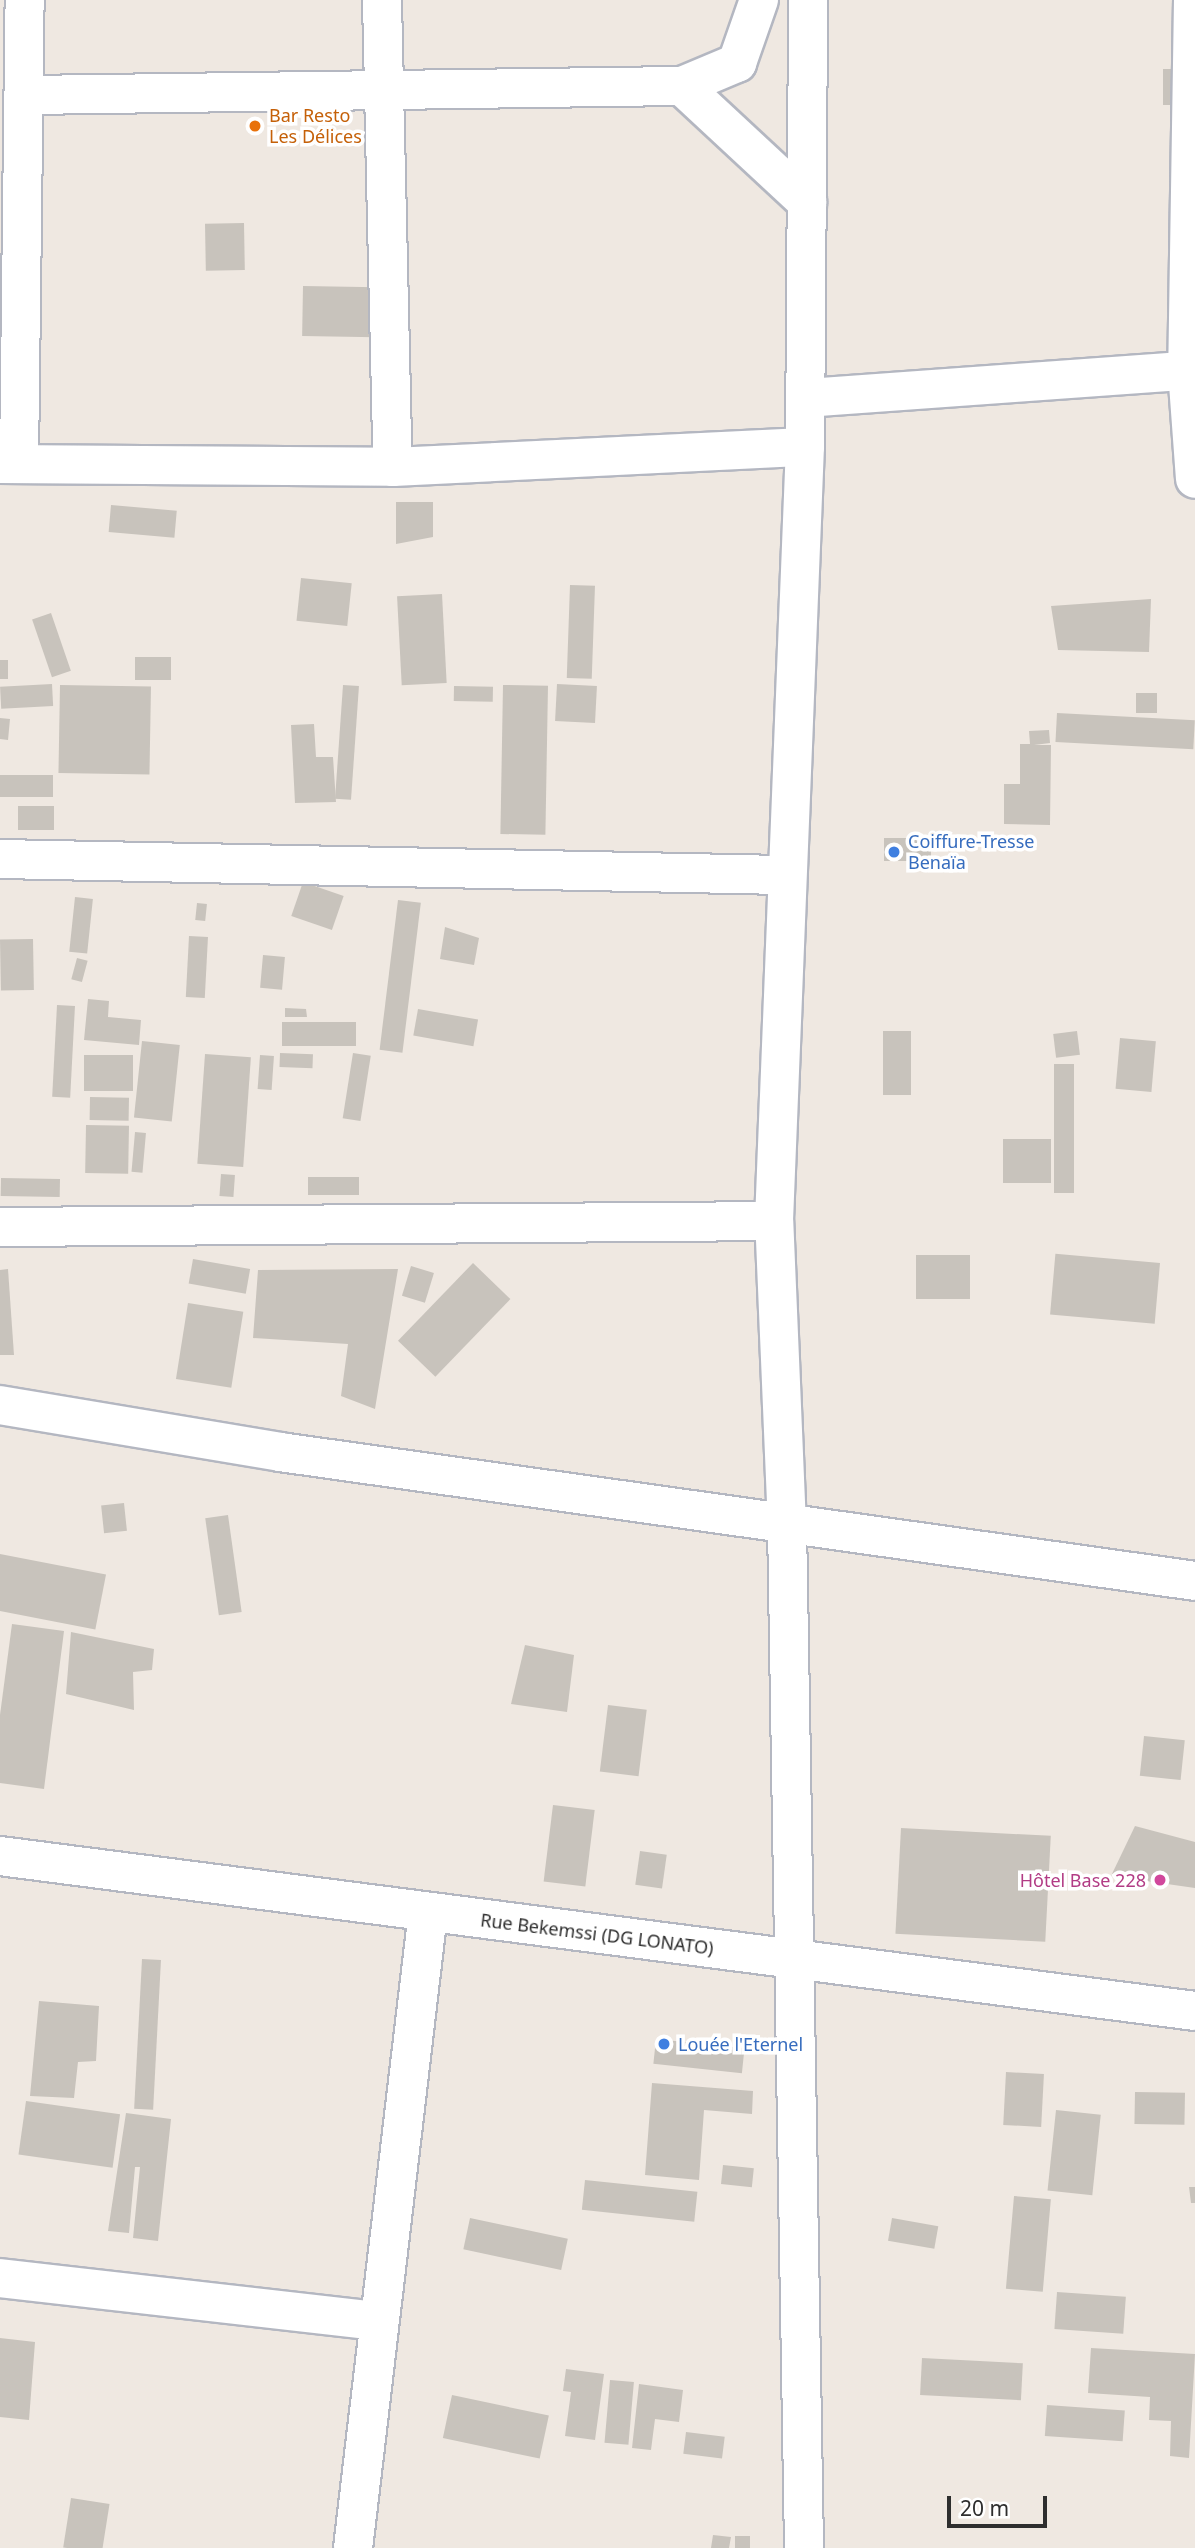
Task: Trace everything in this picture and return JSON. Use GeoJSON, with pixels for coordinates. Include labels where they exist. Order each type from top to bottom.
{"type":"FeatureCollection","features":[{"type":"Feature","properties":{"kind":"street"},"geometry":{"type":"LineString","coordinates":[[25,0],[27,95],[9,462],[393,467],[805,447]]}},
{"type":"Feature","properties":{"kind":"street"},"geometry":{"type":"LineString","coordinates":[[382,0],[393,467]]}},
{"type":"Feature","properties":{"kind":"street"},"geometry":{"type":"LineString","coordinates":[[27,95],[382,86],[682,86],[737,63],[759,0]]}},
{"type":"Feature","properties":{"kind":"street"},"geometry":{"type":"LineString","coordinates":[[804,2548],[787,1525],[774,1221],[783,875],[805,447],[808,0]]}},
{"type":"Feature","properties":{"kind":"street"},"geometry":{"type":"LineString","coordinates":[[1193,0],[1191,370],[1195,479]]}},
{"type":"Feature","properties":{"kind":"street"},"geometry":{"type":"LineString","coordinates":[[682,86],[807,202]]}},
{"type":"Feature","properties":{"kind":"street"},"geometry":{"type":"LineString","coordinates":[[806,398],[1191,370]]}},
{"type":"Feature","properties":{"kind":"street"},"geometry":{"type":"LineString","coordinates":[[0,859],[783,875]]}},
{"type":"Feature","properties":{"kind":"street"},"geometry":{"type":"LineString","coordinates":[[0,1227],[774,1221]]}},
{"type":"Feature","properties":{"kind":"street"},"geometry":{"type":"LineString","coordinates":[[0,1405],[787,1525],[1195,1581]]}},
{"type":"Feature","properties":{"kind":"street","name":"Rue Bekemssi (DG LONATO)"},"geometry":{"type":"LineString","coordinates":[[0,1856],[1195,2011]]}},
{"type":"Feature","properties":{"kind":"street"},"geometry":{"type":"LineString","coordinates":[[353,2548],[428,1912]]}},
{"type":"Feature","properties":{"kind":"street"},"geometry":{"type":"LineString","coordinates":[[0,2278],[379,2321]]}},
{"type":"Feature","properties":{"kind":"building"},"geometry":{"type":"Polygon","coordinates":[[[1163,69],[1182,69],[1182,105],[1163,105],[1163,69]]]}},
{"type":"Feature","properties":{"kind":"building"},"geometry":{"type":"Polygon","coordinates":[[[244,223],[245,270],[206,271],[205,224],[244,223]]]}},
{"type":"Feature","properties":{"kind":"building"},"geometry":{"type":"Polygon","coordinates":[[[303,286],[377,287],[376,337],[302,336],[303,286]]]}},
{"type":"Feature","properties":{"kind":"building"},"geometry":{"type":"Polygon","coordinates":[[[396,502],[433,502],[433,537],[396,544],[396,502]]]}},
{"type":"Feature","properties":{"kind":"building"},"geometry":{"type":"Polygon","coordinates":[[[111,505],[177,511],[174,538],[109,532],[111,505]]]}},
{"type":"Feature","properties":{"kind":"building"},"geometry":{"type":"Polygon","coordinates":[[[301,578],[352,583],[347,626],[297,621],[301,578]]]}},
{"type":"Feature","properties":{"kind":"building"},"geometry":{"type":"Polygon","coordinates":[[[570,585],[595,586],[592,679],[567,678],[570,585]]]}},
{"type":"Feature","properties":{"kind":"building"},"geometry":{"type":"Polygon","coordinates":[[[442,594],[447,683],[402,685],[397,596],[442,594]]]}},
{"type":"Feature","properties":{"kind":"building"},"geometry":{"type":"Polygon","coordinates":[[[1151,599],[1149,652],[1058,650],[1051,606],[1151,599]]]}},
{"type":"Feature","properties":{"kind":"building"},"geometry":{"type":"Polygon","coordinates":[[[51,613],[71,671],[52,677],[32,620],[51,613]]]}},
{"type":"Feature","properties":{"kind":"building"},"geometry":{"type":"Polygon","coordinates":[[[135,657],[171,657],[171,680],[135,680],[135,657]]]}},
{"type":"Feature","properties":{"kind":"building"},"geometry":{"type":"Polygon","coordinates":[[[0,660],[8,660],[8,679],[0,679],[0,660]]]}},
{"type":"Feature","properties":{"kind":"building"},"geometry":{"type":"Polygon","coordinates":[[[52,684],[53,706],[1,709],[0,687],[52,684]]]}},
{"type":"Feature","properties":{"kind":"building"},"geometry":{"type":"Polygon","coordinates":[[[557,684],[597,686],[595,723],[555,721],[557,684]]]}},
{"type":"Feature","properties":{"kind":"building"},"geometry":{"type":"Polygon","coordinates":[[[60,685],[151,687],[149,775],[58,773],[60,685]]]}},
{"type":"Feature","properties":{"kind":"building"},"geometry":{"type":"Polygon","coordinates":[[[343,685],[359,686],[351,800],[335,799],[343,685]]]}},
{"type":"Feature","properties":{"kind":"building"},"geometry":{"type":"Polygon","coordinates":[[[503,685],[548,686],[545,835],[500,834],[503,685]]]}},
{"type":"Feature","properties":{"kind":"building"},"geometry":{"type":"Polygon","coordinates":[[[454,686],[493,687],[493,702],[454,701],[454,686]]]}},
{"type":"Feature","properties":{"kind":"building"},"geometry":{"type":"Polygon","coordinates":[[[1136,693],[1157,693],[1157,713],[1136,713],[1136,693]]]}},
{"type":"Feature","properties":{"kind":"building"},"geometry":{"type":"Polygon","coordinates":[[[1057,713],[1195,720],[1193,749],[1055,742],[1057,713]]]}},
{"type":"Feature","properties":{"kind":"building"},"geometry":{"type":"Polygon","coordinates":[[[0,718],[10,719],[8,740],[0,739],[0,718]]]}},
{"type":"Feature","properties":{"kind":"building"},"geometry":{"type":"Polygon","coordinates":[[[314,724],[316,757],[333,757],[336,802],[295,803],[291,725],[314,724]]]}},
{"type":"Feature","properties":{"kind":"building"},"geometry":{"type":"Polygon","coordinates":[[[1049,730],[1050,743],[1034,745],[1051,745],[1050,825],[1004,824],[1004,784],[1020,784],[1020,744],[1030,744],[1029,731],[1049,730]]]}},
{"type":"Feature","properties":{"kind":"building"},"geometry":{"type":"Polygon","coordinates":[[[0,775],[53,775],[53,797],[0,797],[0,775]]]}},
{"type":"Feature","properties":{"kind":"building"},"geometry":{"type":"Polygon","coordinates":[[[18,806],[54,806],[54,830],[18,830],[18,806]]]}},
{"type":"Feature","properties":{"kind":"building"},"geometry":{"type":"Polygon","coordinates":[[[884,838],[931,838],[931,861],[884,861],[884,838]]]}},
{"type":"Feature","properties":{"kind":"building"},"geometry":{"type":"Polygon","coordinates":[[[303,882],[344,896],[332,930],[291,916],[303,882]]]}},
{"type":"Feature","properties":{"kind":"building"},"geometry":{"type":"Polygon","coordinates":[[[75,897],[93,899],[87,954],[69,952],[75,897]]]}},
{"type":"Feature","properties":{"kind":"building"},"geometry":{"type":"Polygon","coordinates":[[[398,900],[421,903],[402,1053],[380,1050],[398,900]]]}},
{"type":"Feature","properties":{"kind":"building"},"geometry":{"type":"Polygon","coordinates":[[[197,903],[207,904],[205,921],[195,920],[197,903]]]}},
{"type":"Feature","properties":{"kind":"building"},"geometry":{"type":"Polygon","coordinates":[[[445,927],[479,938],[474,965],[440,959],[445,927]]]}},
{"type":"Feature","properties":{"kind":"building"},"geometry":{"type":"Polygon","coordinates":[[[189,936],[208,937],[205,998],[186,997],[189,936]]]}},
{"type":"Feature","properties":{"kind":"building"},"geometry":{"type":"Polygon","coordinates":[[[33,939],[34,990],[1,991],[0,940],[33,939]]]}},
{"type":"Feature","properties":{"kind":"building"},"geometry":{"type":"Polygon","coordinates":[[[263,955],[285,957],[282,990],[260,988],[263,955]]]}},
{"type":"Feature","properties":{"kind":"building"},"geometry":{"type":"Polygon","coordinates":[[[77,958],[88,961],[82,982],[71,979],[77,958]]]}},
{"type":"Feature","properties":{"kind":"building"},"geometry":{"type":"Polygon","coordinates":[[[88,999],[109,1001],[108,1017],[141,1020],[139,1045],[84,1040],[88,999]]]}},
{"type":"Feature","properties":{"kind":"building"},"geometry":{"type":"Polygon","coordinates":[[[57,1005],[75,1006],[70,1098],[52,1097],[57,1005]]]}},
{"type":"Feature","properties":{"kind":"building"},"geometry":{"type":"Polygon","coordinates":[[[285,1008],[306,1009],[307,1017],[285,1017],[285,1008]]]}},
{"type":"Feature","properties":{"kind":"building"},"geometry":{"type":"Polygon","coordinates":[[[418,1009],[478,1020],[473,1046],[413,1036],[418,1009]]]}},
{"type":"Feature","properties":{"kind":"building"},"geometry":{"type":"Polygon","coordinates":[[[282,1022],[356,1022],[356,1046],[282,1046],[282,1022]]]}},
{"type":"Feature","properties":{"kind":"building"},"geometry":{"type":"Polygon","coordinates":[[[883,1031],[911,1031],[911,1095],[883,1095],[883,1031]]]}},
{"type":"Feature","properties":{"kind":"building"},"geometry":{"type":"Polygon","coordinates":[[[1077,1031],[1080,1055],[1056,1058],[1053,1034],[1077,1031]]]}},
{"type":"Feature","properties":{"kind":"building"},"geometry":{"type":"Polygon","coordinates":[[[1120,1038],[1156,1041],[1151,1092],[1116,1089],[1120,1038]]]}},
{"type":"Feature","properties":{"kind":"building"},"geometry":{"type":"Polygon","coordinates":[[[142,1041],[180,1045],[172,1122],[134,1118],[142,1041]]]}},
{"type":"Feature","properties":{"kind":"building"},"geometry":{"type":"Polygon","coordinates":[[[280,1053],[313,1054],[312,1068],[280,1067],[280,1053]]]}},
{"type":"Feature","properties":{"kind":"building"},"geometry":{"type":"Polygon","coordinates":[[[353,1053],[371,1056],[360,1121],[343,1118],[353,1053]]]}},
{"type":"Feature","properties":{"kind":"building"},"geometry":{"type":"Polygon","coordinates":[[[205,1054],[251,1057],[243,1167],[197,1164],[205,1054]]]}},
{"type":"Feature","properties":{"kind":"building"},"geometry":{"type":"Polygon","coordinates":[[[84,1055],[133,1055],[133,1091],[84,1091],[84,1055]]]}},
{"type":"Feature","properties":{"kind":"building"},"geometry":{"type":"Polygon","coordinates":[[[260,1055],[274,1056],[272,1090],[258,1089],[260,1055]]]}},
{"type":"Feature","properties":{"kind":"building"},"geometry":{"type":"Polygon","coordinates":[[[1054,1064],[1074,1064],[1074,1193],[1054,1193],[1054,1064]]]}},
{"type":"Feature","properties":{"kind":"building"},"geometry":{"type":"Polygon","coordinates":[[[90,1097],[129,1098],[129,1121],[90,1120],[90,1097]]]}},
{"type":"Feature","properties":{"kind":"building"},"geometry":{"type":"Polygon","coordinates":[[[86,1125],[129,1126],[128,1174],[85,1173],[86,1125]]]}},
{"type":"Feature","properties":{"kind":"building"},"geometry":{"type":"Polygon","coordinates":[[[135,1132],[146,1133],[142,1173],[132,1172],[135,1132]]]}},
{"type":"Feature","properties":{"kind":"building"},"geometry":{"type":"Polygon","coordinates":[[[1003,1139],[1051,1139],[1051,1183],[1003,1183],[1003,1139]]]}},
{"type":"Feature","properties":{"kind":"building"},"geometry":{"type":"Polygon","coordinates":[[[221,1174],[235,1175],[233,1197],[219,1196],[221,1174]]]}},
{"type":"Feature","properties":{"kind":"building"},"geometry":{"type":"Polygon","coordinates":[[[308,1177],[359,1177],[359,1195],[308,1195],[308,1177]]]}},
{"type":"Feature","properties":{"kind":"building"},"geometry":{"type":"Polygon","coordinates":[[[1,1178],[60,1179],[60,1197],[1,1196],[1,1178]]]}},
{"type":"Feature","properties":{"kind":"building"},"geometry":{"type":"Polygon","coordinates":[[[1055,1254],[1160,1263],[1155,1324],[1050,1315],[1055,1254]]]}},
{"type":"Feature","properties":{"kind":"building"},"geometry":{"type":"Polygon","coordinates":[[[916,1255],[970,1255],[970,1299],[916,1299],[916,1255]]]}},
{"type":"Feature","properties":{"kind":"building"},"geometry":{"type":"Polygon","coordinates":[[[193,1259],[250,1269],[246,1294],[189,1284],[193,1259]]]}},
{"type":"Feature","properties":{"kind":"building"},"geometry":{"type":"Polygon","coordinates":[[[473,1263],[510,1299],[435,1377],[398,1341],[473,1263]]]}},
{"type":"Feature","properties":{"kind":"building"},"geometry":{"type":"Polygon","coordinates":[[[411,1266],[434,1273],[425,1303],[402,1296],[411,1266]]]}},
{"type":"Feature","properties":{"kind":"building"},"geometry":{"type":"Polygon","coordinates":[[[8,1269],[14,1355],[0,1355],[0,1270],[8,1269]]]}},
{"type":"Feature","properties":{"kind":"building"},"geometry":{"type":"Polygon","coordinates":[[[398,1269],[375,1409],[341,1396],[348,1344],[253,1338],[258,1270],[398,1269]]]}},
{"type":"Feature","properties":{"kind":"building"},"geometry":{"type":"Polygon","coordinates":[[[188,1303],[243,1312],[231,1388],[176,1379],[188,1303]]]}},
{"type":"Feature","properties":{"kind":"building"},"geometry":{"type":"Polygon","coordinates":[[[124,1503],[127,1531],[104,1533],[101,1505],[124,1503]]]}},
{"type":"Feature","properties":{"kind":"building"},"geometry":{"type":"Polygon","coordinates":[[[228,1515],[242,1612],[219,1615],[205,1518],[228,1515]]]}},
{"type":"Feature","properties":{"kind":"building"},"geometry":{"type":"Polygon","coordinates":[[[0,1554],[106,1575],[95,1630],[0,1611],[0,1554]]]}},
{"type":"Feature","properties":{"kind":"building"},"geometry":{"type":"Polygon","coordinates":[[[12,1624],[64,1631],[44,1789],[0,1783],[0,1715],[12,1624]]]}},
{"type":"Feature","properties":{"kind":"building"},"geometry":{"type":"Polygon","coordinates":[[[71,1632],[154,1649],[152,1670],[133,1672],[134,1710],[66,1694],[71,1632]]]}},
{"type":"Feature","properties":{"kind":"building"},"geometry":{"type":"Polygon","coordinates":[[[525,1645],[574,1655],[567,1712],[511,1704],[525,1645]]]}},
{"type":"Feature","properties":{"kind":"building"},"geometry":{"type":"Polygon","coordinates":[[[608,1705],[647,1710],[639,1776],[600,1772],[608,1705]]]}},
{"type":"Feature","properties":{"kind":"building"},"geometry":{"type":"Polygon","coordinates":[[[1144,1736],[1185,1740],[1181,1780],[1140,1776],[1144,1736]]]}},
{"type":"Feature","properties":{"kind":"building"},"geometry":{"type":"Polygon","coordinates":[[[553,1805],[595,1810],[585,1887],[544,1881],[553,1805]]]}},
{"type":"Feature","properties":{"kind":"building"},"geometry":{"type":"Polygon","coordinates":[[[1135,1826],[1195,1842],[1195,1888],[1111,1876],[1135,1826]]]}},
{"type":"Feature","properties":{"kind":"building"},"geometry":{"type":"Polygon","coordinates":[[[901,1828],[1051,1836],[1045,1942],[895,1934],[901,1828]]]}},
{"type":"Feature","properties":{"kind":"building"},"geometry":{"type":"Polygon","coordinates":[[[640,1851],[667,1855],[662,1888],[635,1885],[640,1851]]]}},
{"type":"Feature","properties":{"kind":"building"},"geometry":{"type":"Polygon","coordinates":[[[142,1959],[161,1960],[153,2110],[134,2109],[142,1959]]]}},
{"type":"Feature","properties":{"kind":"building"},"geometry":{"type":"Polygon","coordinates":[[[39,2001],[99,2006],[96,2061],[78,2062],[74,2098],[30,2096],[39,2001]]]}},
{"type":"Feature","properties":{"kind":"building"},"geometry":{"type":"Polygon","coordinates":[[[656,2039],[745,2048],[742,2073],[653,2064],[656,2039]]]}},
{"type":"Feature","properties":{"kind":"building"},"geometry":{"type":"Polygon","coordinates":[[[1006,2072],[1044,2074],[1041,2127],[1003,2125],[1006,2072]]]}},
{"type":"Feature","properties":{"kind":"building"},"geometry":{"type":"Polygon","coordinates":[[[652,2083],[753,2091],[752,2114],[704,2110],[699,2180],[645,2175],[652,2083]]]}},
{"type":"Feature","properties":{"kind":"building"},"geometry":{"type":"Polygon","coordinates":[[[1135,2092],[1185,2093],[1184,2125],[1134,2124],[1135,2092]]]}},
{"type":"Feature","properties":{"kind":"building"},"geometry":{"type":"Polygon","coordinates":[[[26,2101],[120,2114],[113,2168],[18,2154],[26,2101]]]}},
{"type":"Feature","properties":{"kind":"building"},"geometry":{"type":"Polygon","coordinates":[[[1056,2110],[1101,2115],[1092,2195],[1048,2191],[1056,2110]]]}},
{"type":"Feature","properties":{"kind":"building"},"geometry":{"type":"Polygon","coordinates":[[[126,2113],[171,2119],[158,2241],[133,2238],[140,2167],[135,2167],[129,2233],[108,2231],[126,2113]]]}},
{"type":"Feature","properties":{"kind":"building"},"geometry":{"type":"Polygon","coordinates":[[[723,2165],[754,2168],[752,2187],[721,2184],[723,2165]]]}},
{"type":"Feature","properties":{"kind":"building"},"geometry":{"type":"Polygon","coordinates":[[[585,2180],[697,2192],[694,2222],[582,2210],[585,2180]]]}},
{"type":"Feature","properties":{"kind":"building"},"geometry":{"type":"Polygon","coordinates":[[[1189,2187],[1195,2187],[1195,2203],[1191,2203],[1189,2187]]]}},
{"type":"Feature","properties":{"kind":"building"},"geometry":{"type":"Polygon","coordinates":[[[1014,2196],[1051,2199],[1043,2292],[1006,2289],[1014,2196]]]}},
{"type":"Feature","properties":{"kind":"building"},"geometry":{"type":"Polygon","coordinates":[[[470,2218],[568,2239],[561,2270],[463,2249],[470,2218]]]}},
{"type":"Feature","properties":{"kind":"building"},"geometry":{"type":"Polygon","coordinates":[[[892,2218],[938,2226],[934,2249],[888,2241],[892,2218]]]}},
{"type":"Feature","properties":{"kind":"building"},"geometry":{"type":"Polygon","coordinates":[[[1057,2292],[1126,2297],[1123,2334],[1054,2329],[1057,2292]]]}},
{"type":"Feature","properties":{"kind":"building"},"geometry":{"type":"Polygon","coordinates":[[[0,2338],[35,2342],[29,2420],[0,2417],[0,2338]]]}},
{"type":"Feature","properties":{"kind":"building"},"geometry":{"type":"Polygon","coordinates":[[[1091,2348],[1195,2354],[1189,2458],[1170,2456],[1171,2421],[1149,2420],[1150,2397],[1088,2393],[1091,2348]]]}},
{"type":"Feature","properties":{"kind":"building"},"geometry":{"type":"Polygon","coordinates":[[[922,2358],[1023,2363],[1021,2400],[920,2395],[922,2358]]]}},
{"type":"Feature","properties":{"kind":"building"},"geometry":{"type":"Polygon","coordinates":[[[566,2369],[604,2374],[595,2440],[565,2436],[571,2392],[563,2391],[566,2369]]]}},
{"type":"Feature","properties":{"kind":"building"},"geometry":{"type":"Polygon","coordinates":[[[610,2380],[634,2382],[628,2445],[605,2443],[610,2380]]]}},
{"type":"Feature","properties":{"kind":"building"},"geometry":{"type":"Polygon","coordinates":[[[639,2384],[683,2390],[679,2422],[655,2419],[651,2450],[632,2448],[639,2384]]]}},
{"type":"Feature","properties":{"kind":"building"},"geometry":{"type":"Polygon","coordinates":[[[452,2395],[549,2416],[540,2459],[443,2438],[452,2395]]]}},
{"type":"Feature","properties":{"kind":"building"},"geometry":{"type":"Polygon","coordinates":[[[1047,2405],[1125,2410],[1123,2441],[1045,2436],[1047,2405]]]}},
{"type":"Feature","properties":{"kind":"building"},"geometry":{"type":"Polygon","coordinates":[[[686,2432],[725,2437],[722,2459],[683,2454],[686,2432]]]}},
{"type":"Feature","properties":{"kind":"building"},"geometry":{"type":"Polygon","coordinates":[[[71,2498],[110,2504],[103,2548],[63,2547],[71,2498]]]}},
{"type":"Feature","properties":{"kind":"building"},"geometry":{"type":"Polygon","coordinates":[[[713,2535],[731,2537],[729,2548],[711,2548],[713,2535]]]}},
{"type":"Feature","properties":{"kind":"building"},"geometry":{"type":"Polygon","coordinates":[[[735,2536],[750,2536],[750,2548],[735,2548],[735,2536]]]}},
{"type":"Feature","properties":{"kind":"place","name":"Bar Resto Les Délices"},"geometry":{"type":"Point","coordinates":[255,126]}},
{"type":"Feature","properties":{"kind":"place","name":"Coiffure-Tresse Benaïa"},"geometry":{"type":"Point","coordinates":[894,852]}},
{"type":"Feature","properties":{"kind":"place","name":"Hôtel Base 228"},"geometry":{"type":"Point","coordinates":[1160,1880]}},
{"type":"Feature","properties":{"kind":"place","name":"Louée l'Eternel"},"geometry":{"type":"Point","coordinates":[664,2044]}}]}
